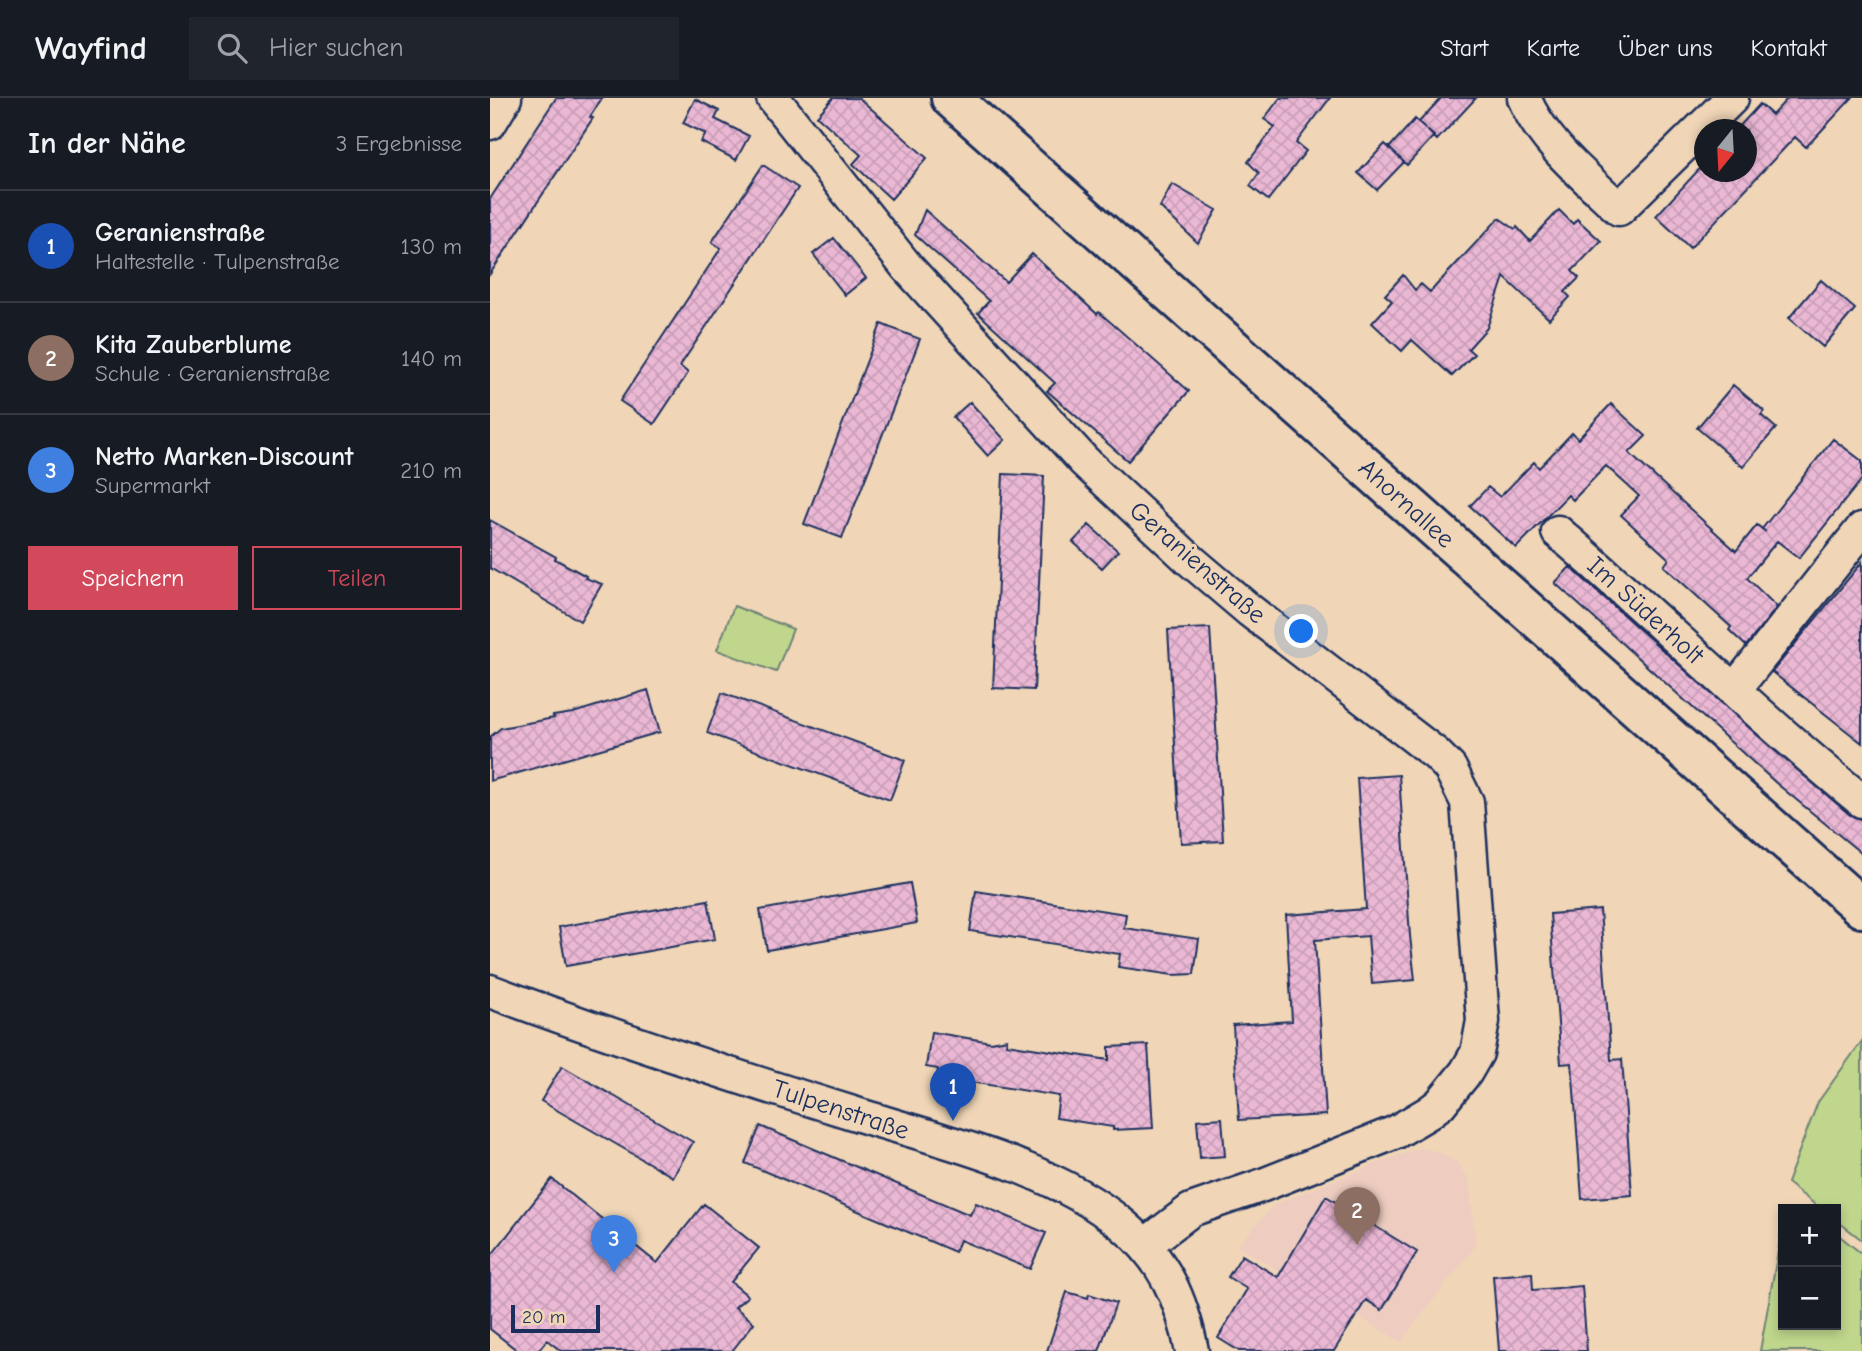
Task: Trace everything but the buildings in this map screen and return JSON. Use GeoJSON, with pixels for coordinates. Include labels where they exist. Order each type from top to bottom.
{"type":"FeatureCollection","features":[{"type":"Feature","properties":{"kind":"main road","name":"Ahornallee"},"geometry":{"type":"LineString","coordinates":[[951,98],[1862,908]]}},
{"type":"Feature","properties":{"kind":"street"},"geometry":{"type":"LineString","coordinates":[[490,123],[505,98]]}},
{"type":"Feature","properties":{"kind":"street","name":"Geranienstraße"},"geometry":{"type":"LineString","coordinates":[[773,98],[907,267],[1084,461],[1189,559],[1239,601],[1436,754],[1450,768],[1467,802],[1483,1021],[1477,1052],[1460,1081],[1440,1104],[1396,1132],[1263,1185],[1191,1210],[1145,1245]]}},
{"type":"Feature","properties":{"kind":"street"},"geometry":{"type":"LineString","coordinates":[[1524,98],[1532,118],[1545,136],[1619,209],[1732,98]]}},
{"type":"Feature","properties":{"kind":"street"},"geometry":{"type":"LineString","coordinates":[[1735,689],[1862,529]]}},
{"type":"Feature","properties":{"kind":"street","name":"Im Süderholt"},"geometry":{"type":"LineString","coordinates":[[1558,532],[1735,689],[1802,753],[1862,801]]}},
{"type":"Feature","properties":{"kind":"street","name":"Tulpenstraße"},"geometry":{"type":"LineString","coordinates":[[490,990],[560,1016],[946,1142],[1062,1186],[1122,1224],[1162,1265],[1175,1289],[1186,1319],[1192,1351]]}},
{"type":"Feature","properties":{"kind":"shaded area"},"geometry":{"type":"Polygon","coordinates":[[[1420,1148],[1440,1152],[1456,1161],[1469,1179],[1476,1245],[1401,1342],[1237,1246],[1275,1204],[1420,1148]]]}},
{"type":"Feature","properties":{"kind":"green space"},"geometry":{"type":"Polygon","coordinates":[[[734,606],[793,629],[776,672],[717,650],[734,606]]]}},
{"type":"Feature","properties":{"kind":"green space"},"geometry":{"type":"Polygon","coordinates":[[[1862,1041],[1862,1240],[1841,1224],[1841,1204],[1814,1204],[1787,1183],[1818,1102],[1862,1041]]]}},
{"type":"Feature","properties":{"kind":"green space"},"geometry":{"type":"Polygon","coordinates":[[[1841,1237],[1862,1254],[1862,1351],[1760,1351],[1778,1251],[1778,1330],[1841,1330],[1841,1237]]]}},
{"type":"Feature","properties":{"kind":"place","name":"Geranienstraße"},"geometry":{"type":"Point","coordinates":[953,1121]}},
{"type":"Feature","properties":{"kind":"place","name":"Kita Zauberblume"},"geometry":{"type":"Point","coordinates":[1357,1245]}},
{"type":"Feature","properties":{"kind":"place","name":"Netto Marken-Discount"},"geometry":{"type":"Point","coordinates":[614,1273]}}]}
